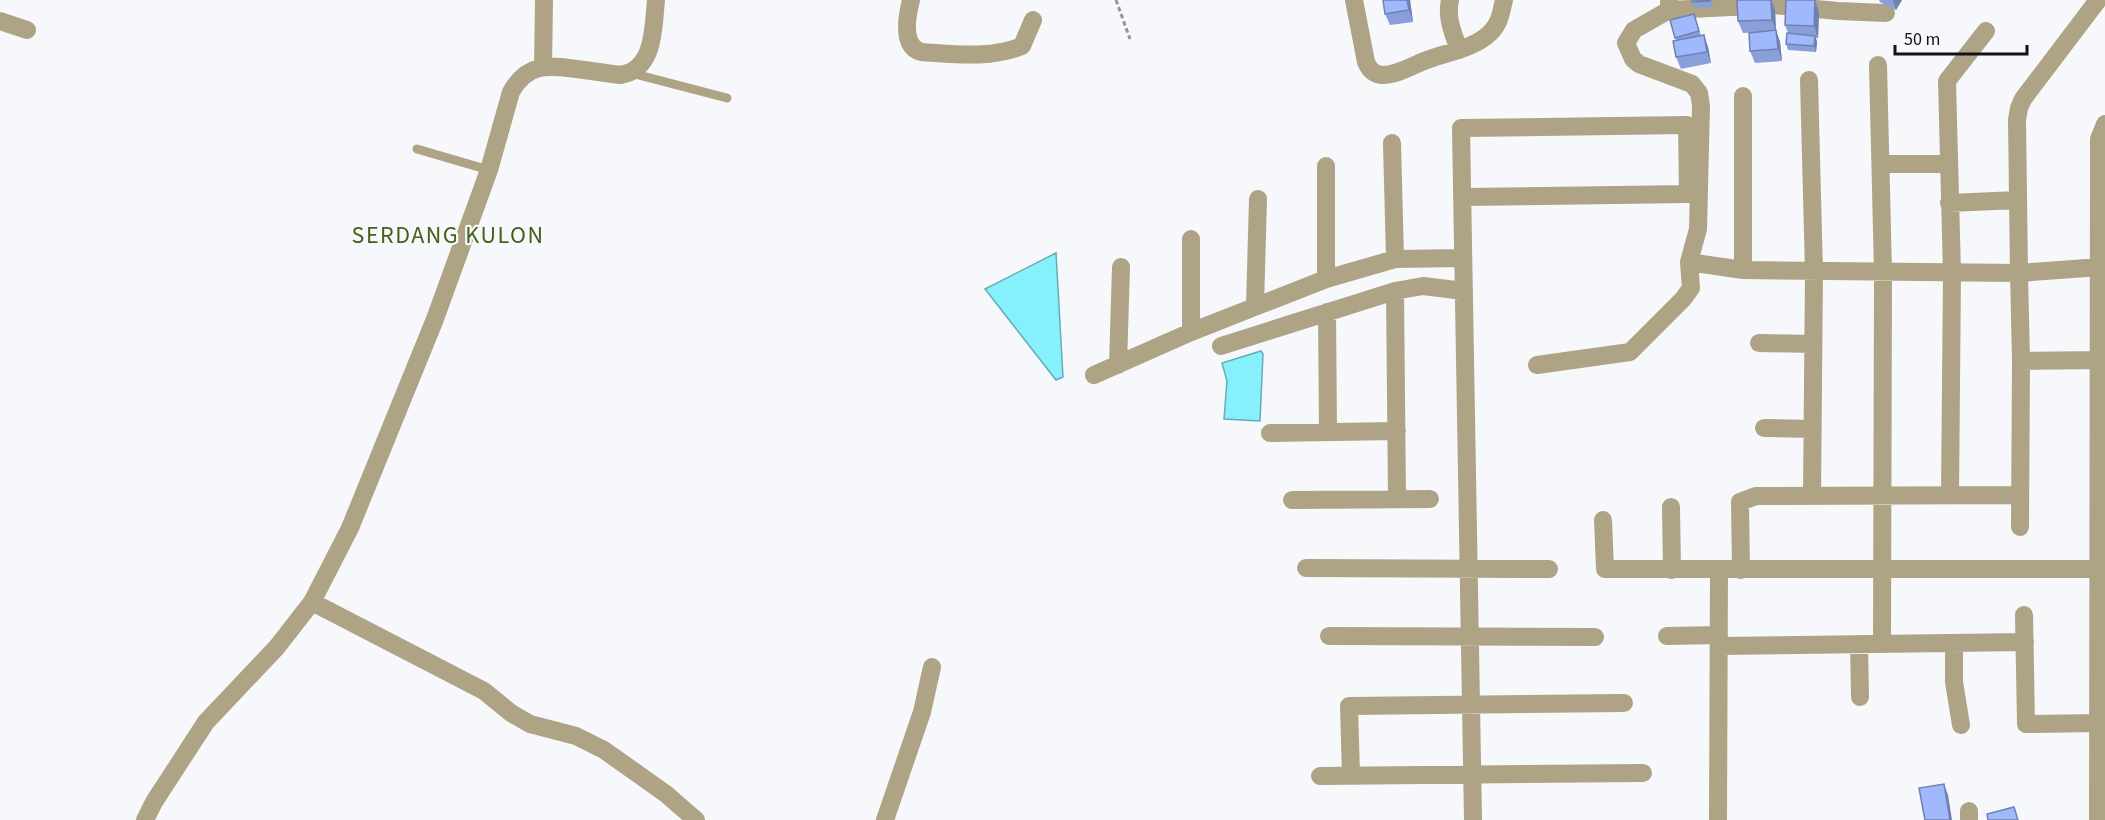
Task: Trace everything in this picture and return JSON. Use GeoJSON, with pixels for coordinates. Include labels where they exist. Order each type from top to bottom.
{"type":"FeatureCollection","features":[{"type":"Feature","properties":{"kind":"street"},"geometry":{"type":"LineString","coordinates":[[543,67],[544,0]]}},
{"type":"Feature","properties":{"kind":"street"},"geometry":{"type":"LineString","coordinates":[[145,820],[154,802],[206,722],[277,646],[312,602],[350,528],[390,434],[435,318],[489,170],[511,92],[523,75],[543,67],[553,66],[620,75],[631,74],[639,68],[646,57],[651,39],[656,0]]}},
{"type":"Feature","properties":{"kind":"street"},"geometry":{"type":"LineString","coordinates":[[911,0],[907,32],[909,42],[915,50],[921,52],[970,55],[1007,52],[1022,46],[1033,20]]}},
{"type":"Feature","properties":{"kind":"street"},"geometry":{"type":"LineString","coordinates":[[1354,0],[1366,62],[1374,72],[1383,75],[1479,42],[1491,32],[1498,22],[1504,0]]}},
{"type":"Feature","properties":{"kind":"street"},"geometry":{"type":"LineString","coordinates":[[1450,0],[1448,9],[1450,27],[1459,50]]}},
{"type":"Feature","properties":{"kind":"street"},"geometry":{"type":"LineString","coordinates":[[2020,527],[2019,108],[2030,88],[2098,0]]}},
{"type":"Feature","properties":{"kind":"street"},"geometry":{"type":"LineString","coordinates":[[1537,365],[1630,352],[1691,288],[1689,262],[1698,229],[1701,106],[1699,93],[1692,84],[1633,60],[1626,43],[1634,30],[1669,5],[1773,5],[1886,13]]}},
{"type":"Feature","properties":{"kind":"street"},"geometry":{"type":"LineString","coordinates":[[0,21],[27,30]]}},
{"type":"Feature","properties":{"kind":"street"},"geometry":{"type":"LineString","coordinates":[[1950,495],[1952,273],[1947,81],[1986,31]]}},
{"type":"Feature","properties":{"kind":"street"},"geometry":{"type":"LineString","coordinates":[[1878,65],[1882,272],[1882,644]]}},
{"type":"Feature","properties":{"kind":"street"},"geometry":{"type":"LineString","coordinates":[[1809,80],[1814,272],[1812,496]]}},
{"type":"Feature","properties":{"kind":"street"},"geometry":{"type":"LineString","coordinates":[[1743,96],[1743,270]]}},
{"type":"Feature","properties":{"kind":"street"},"geometry":{"type":"LineString","coordinates":[[2098,820],[2102,569],[2099,139],[2105,124]]}},
{"type":"Feature","properties":{"kind":"street"},"geometry":{"type":"LineString","coordinates":[[1462,197],[1688,194],[1687,125],[1461,128],[1462,197],[1463,258],[1469,568],[1473,820]]}},
{"type":"Feature","properties":{"kind":"street"},"geometry":{"type":"LineString","coordinates":[[1392,143],[1395,259]]}},
{"type":"Feature","properties":{"kind":"street"},"geometry":{"type":"LineString","coordinates":[[1881,164],[1949,164]]}},
{"type":"Feature","properties":{"kind":"street"},"geometry":{"type":"LineString","coordinates":[[1326,166],[1326,279]]}},
{"type":"Feature","properties":{"kind":"street"},"geometry":{"type":"LineString","coordinates":[[1255,306],[1258,199]]}},
{"type":"Feature","properties":{"kind":"street"},"geometry":{"type":"LineString","coordinates":[[1949,204],[2018,200]]}},
{"type":"Feature","properties":{"kind":"street"},"geometry":{"type":"LineString","coordinates":[[1191,238],[1191,332]]}},
{"type":"Feature","properties":{"kind":"street"},"geometry":{"type":"LineString","coordinates":[[1094,375],[1191,332],[1326,279],[1395,259],[1463,258]]}},
{"type":"Feature","properties":{"kind":"street"},"geometry":{"type":"LineString","coordinates":[[1689,262],[1743,270],[1814,272],[2019,273],[2100,267]]}},
{"type":"Feature","properties":{"kind":"street"},"geometry":{"type":"LineString","coordinates":[[1118,365],[1121,267]]}},
{"type":"Feature","properties":{"kind":"street"},"geometry":{"type":"LineString","coordinates":[[1221,346],[1395,291],[1423,286],[1464,291]]}},
{"type":"Feature","properties":{"kind":"street"},"geometry":{"type":"LineString","coordinates":[[1395,291],[1397,499]]}},
{"type":"Feature","properties":{"kind":"street"},"geometry":{"type":"LineString","coordinates":[[1327,312],[1328,432]]}},
{"type":"Feature","properties":{"kind":"street"},"geometry":{"type":"LineString","coordinates":[[1759,343],[1813,344]]}},
{"type":"Feature","properties":{"kind":"street"},"geometry":{"type":"LineString","coordinates":[[2021,362],[2102,360]]}},
{"type":"Feature","properties":{"kind":"street"},"geometry":{"type":"LineString","coordinates":[[1764,428],[1812,429]]}},
{"type":"Feature","properties":{"kind":"street"},"geometry":{"type":"LineString","coordinates":[[1270,433],[1397,431]]}},
{"type":"Feature","properties":{"kind":"street"},"geometry":{"type":"LineString","coordinates":[[1741,570],[1740,502],[1756,496],[2020,495]]}},
{"type":"Feature","properties":{"kind":"street"},"geometry":{"type":"LineString","coordinates":[[1292,500],[1430,499]]}},
{"type":"Feature","properties":{"kind":"street"},"geometry":{"type":"LineString","coordinates":[[1671,507],[1672,570]]}},
{"type":"Feature","properties":{"kind":"street"},"geometry":{"type":"LineString","coordinates":[[1603,520],[1605,569],[2102,569]]}},
{"type":"Feature","properties":{"kind":"street"},"geometry":{"type":"LineString","coordinates":[[1306,568],[1549,569]]}},
{"type":"Feature","properties":{"kind":"street"},"geometry":{"type":"LineString","coordinates":[[1718,820],[1719,570]]}},
{"type":"Feature","properties":{"kind":"street"},"geometry":{"type":"LineString","coordinates":[[312,602],[484,691],[511,713],[530,724],[576,736],[604,750],[666,794],[696,820]]}},
{"type":"Feature","properties":{"kind":"street"},"geometry":{"type":"LineString","coordinates":[[2024,615],[2026,724],[2098,723]]}},
{"type":"Feature","properties":{"kind":"street"},"geometry":{"type":"LineString","coordinates":[[1329,636],[1595,637]]}},
{"type":"Feature","properties":{"kind":"street"},"geometry":{"type":"LineString","coordinates":[[1667,636],[1719,640],[1859,644],[2025,642]]}},
{"type":"Feature","properties":{"kind":"street"},"geometry":{"type":"LineString","coordinates":[[1954,642],[1954,682],[1960,725]]}},
{"type":"Feature","properties":{"kind":"street"},"geometry":{"type":"LineString","coordinates":[[1859,644],[1860,697]]}},
{"type":"Feature","properties":{"kind":"street"},"geometry":{"type":"LineString","coordinates":[[885,820],[918,722],[932,667]]}},
{"type":"Feature","properties":{"kind":"street"},"geometry":{"type":"LineString","coordinates":[[1351,775],[1349,706],[1624,704]]}},
{"type":"Feature","properties":{"kind":"street"},"geometry":{"type":"LineString","coordinates":[[1320,776],[1643,772]]}},
{"type":"Feature","properties":{"kind":"lane"},"geometry":{"type":"LineString","coordinates":[[631,74],[727,98]]}},
{"type":"Feature","properties":{"kind":"lane"},"geometry":{"type":"LineString","coordinates":[[417,149],[489,170]]}},
{"type":"Feature","properties":{"kind":"path"},"geometry":{"type":"LineString","coordinates":[[1116,0],[1130,39]]}},
{"type":"Feature","properties":{"kind":"water"},"geometry":{"type":"Polygon","coordinates":[[[1056,253],[1063,377],[1056,380],[985,289],[1056,253]]]}},
{"type":"Feature","properties":{"kind":"water"},"geometry":{"type":"Polygon","coordinates":[[[1261,351],[1263,354],[1260,421],[1224,419],[1227,381],[1222,363],[1261,351]]]}},
{"type":"Feature","properties":{"kind":"building"},"geometry":{"type":"Polygon","coordinates":[[[1383,0],[1407,0],[1409,10],[1385,14],[1383,0]]]}},
{"type":"Feature","properties":{"kind":"building"},"geometry":{"type":"Polygon","coordinates":[[[1692,0],[1710,0],[1710,1],[1692,2],[1692,0]]]}},
{"type":"Feature","properties":{"kind":"building"},"geometry":{"type":"Polygon","coordinates":[[[1737,0],[1771,0],[1772,20],[1738,21],[1737,0]]]}},
{"type":"Feature","properties":{"kind":"building"},"geometry":{"type":"Polygon","coordinates":[[[1786,0],[1815,0],[1814,26],[1785,25],[1786,0]]]}},
{"type":"Feature","properties":{"kind":"building"},"geometry":{"type":"Polygon","coordinates":[[[1694,14],[1699,31],[1675,38],[1670,20],[1694,14]]]}},
{"type":"Feature","properties":{"kind":"building"},"geometry":{"type":"Polygon","coordinates":[[[1776,30],[1778,49],[1750,51],[1749,33],[1776,30]]]}},
{"type":"Feature","properties":{"kind":"building"},"geometry":{"type":"Polygon","coordinates":[[[1787,33],[1815,36],[1814,46],[1786,44],[1787,33]]]}},
{"type":"Feature","properties":{"kind":"building"},"geometry":{"type":"Polygon","coordinates":[[[1704,35],[1707,52],[1676,57],[1673,41],[1704,35]]]}},
{"type":"Feature","properties":{"kind":"building"},"geometry":{"type":"Polygon","coordinates":[[[1944,784],[1950,820],[1925,820],[1919,788],[1944,784]]]}},
{"type":"Feature","properties":{"kind":"building"},"geometry":{"type":"Polygon","coordinates":[[[2014,807],[2018,820],[1988,820],[1987,814],[2014,807]]]}},
{"type":"Feature","properties":{"kind":"district","name":"SERDANG KULON"},"geometry":{"type":"Point","coordinates":[448,235]}}]}
